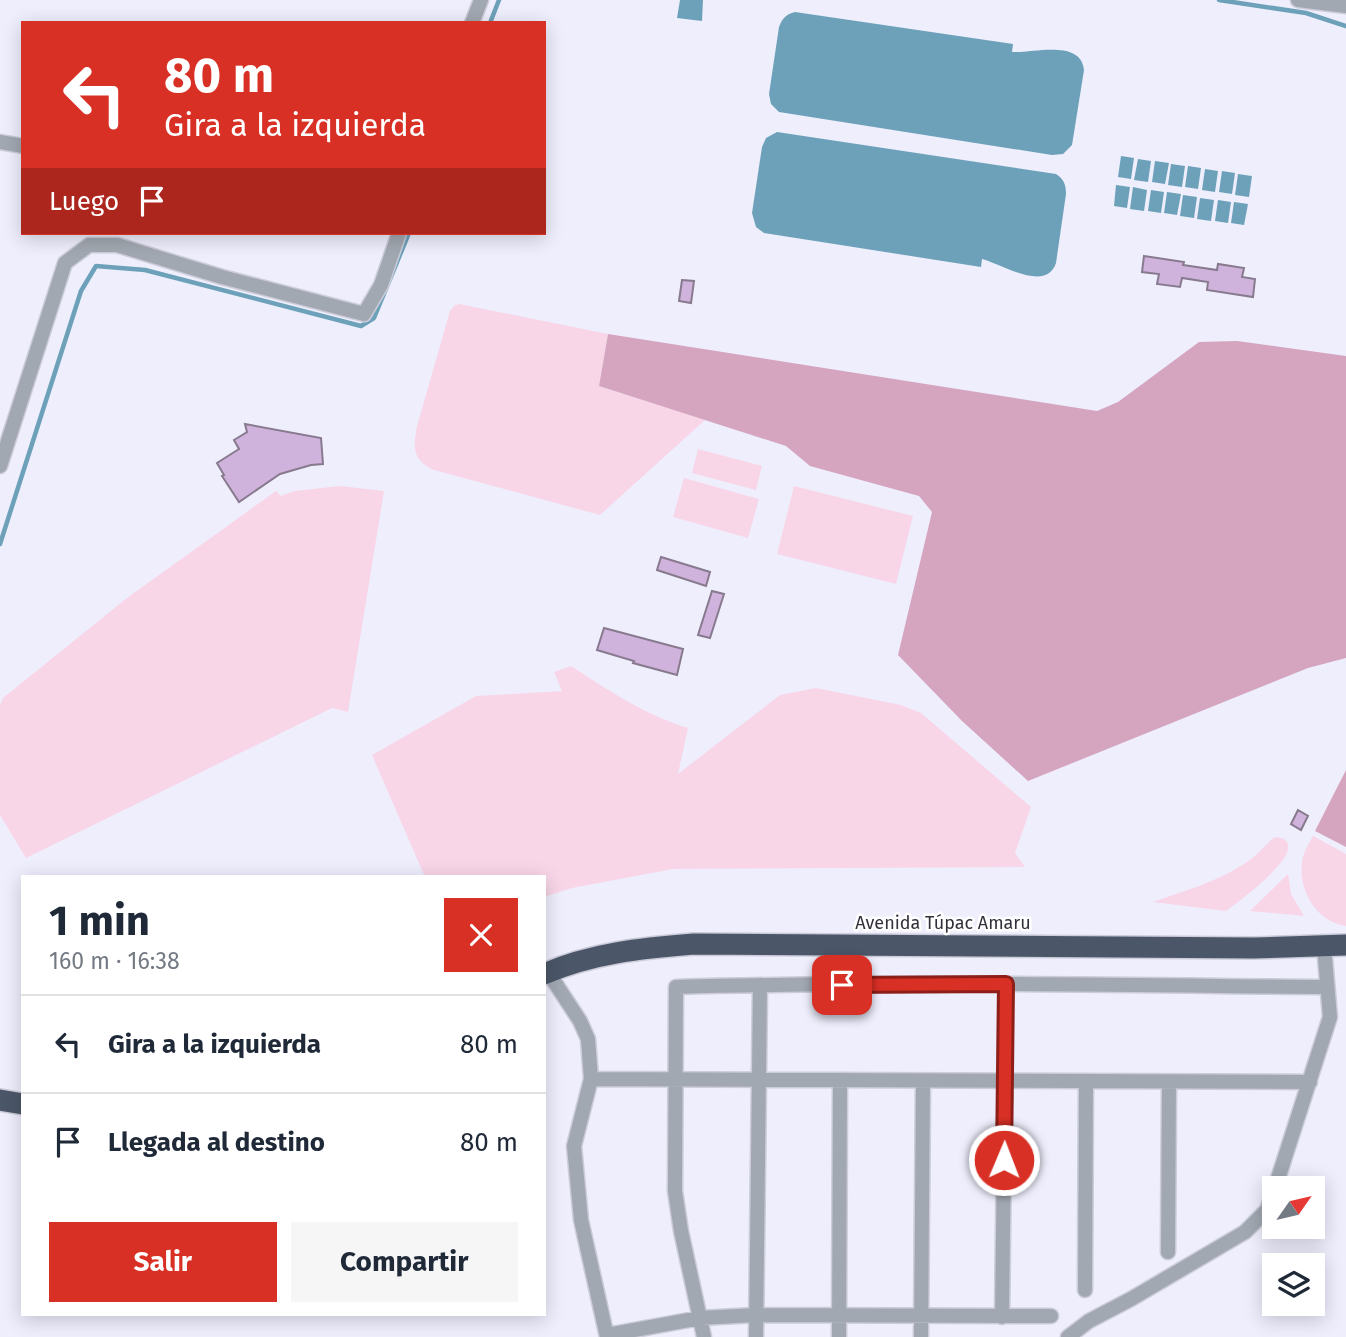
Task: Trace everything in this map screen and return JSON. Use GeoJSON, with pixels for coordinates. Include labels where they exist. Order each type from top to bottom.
{"type":"FeatureCollection","features":[{"type":"Feature","properties":{"kind":"highway","name":"Avenida Túpac Amaru"},"geometry":{"type":"LineString","coordinates":[[546,973],[592,958],[640,948],[694,944],[1241,948],[1346,945]]}},
{"type":"Feature","properties":{"kind":"highway"},"geometry":{"type":"LineString","coordinates":[[0,1100],[21,1104]]}},
{"type":"Feature","properties":{"kind":"street"},"geometry":{"type":"LineString","coordinates":[[472,21],[477,0]]}},
{"type":"Feature","properties":{"kind":"street"},"geometry":{"type":"LineString","coordinates":[[1298,0],[1346,6]]}},
{"type":"Feature","properties":{"kind":"street"},"geometry":{"type":"LineString","coordinates":[[0,142],[21,146]]}},
{"type":"Feature","properties":{"kind":"street"},"geometry":{"type":"LineString","coordinates":[[0,466],[65,263],[89,239],[364,314],[381,285],[398,235]]}},
{"type":"Feature","properties":{"kind":"street"},"geometry":{"type":"LineString","coordinates":[[1278,1176],[1330,1017],[1324,946]]}},
{"type":"Feature","properties":{"kind":"street"},"geometry":{"type":"LineString","coordinates":[[546,973],[580,1021],[588,1039],[592,1079],[573,1146],[581,1220],[607,1336],[700,1318],[756,1315],[1051,1317]]}},
{"type":"Feature","properties":{"kind":"street"},"geometry":{"type":"LineString","coordinates":[[704,1337],[675,1191],[676,987],[1006,984],[1328,987]]}},
{"type":"Feature","properties":{"kind":"street"},"geometry":{"type":"LineString","coordinates":[[1002,1317],[1006,984]]}},
{"type":"Feature","properties":{"kind":"street"},"geometry":{"type":"LineString","coordinates":[[756,1337],[760,985]]}},
{"type":"Feature","properties":{"kind":"street"},"geometry":{"type":"LineString","coordinates":[[592,1079],[1310,1082]]}},
{"type":"Feature","properties":{"kind":"street"},"geometry":{"type":"LineString","coordinates":[[839,1080],[839,1337]]}},
{"type":"Feature","properties":{"kind":"street"},"geometry":{"type":"LineString","coordinates":[[921,1337],[923,1081]]}},
{"type":"Feature","properties":{"kind":"street"},"geometry":{"type":"LineString","coordinates":[[1085,1290],[1086,1081]]}},
{"type":"Feature","properties":{"kind":"street"},"geometry":{"type":"LineString","coordinates":[[1168,1252],[1169,1082]]}},
{"type":"Feature","properties":{"kind":"street"},"geometry":{"type":"LineString","coordinates":[[1068,1337],[1089,1321],[1245,1232],[1262,1215]]}},
{"type":"Feature","properties":{"kind":"shaded area"},"geometry":{"type":"Polygon","coordinates":[[[459,304],[608,334],[599,386],[705,420],[600,515],[434,470],[421,462],[416,452],[417,426],[450,311],[459,304]]]}},
{"type":"Feature","properties":{"kind":"shaded area"},"geometry":{"type":"Polygon","coordinates":[[[608,334],[1097,411],[1118,402],[1199,342],[1237,341],[1346,356],[1346,658],[1308,668],[1028,781],[962,721],[898,655],[932,512],[919,496],[810,466],[786,446],[599,386],[608,334]]]}},
{"type":"Feature","properties":{"kind":"shaded area"},"geometry":{"type":"Polygon","coordinates":[[[698,449],[762,466],[756,490],[692,473],[698,449]]]}},
{"type":"Feature","properties":{"kind":"shaded area"},"geometry":{"type":"Polygon","coordinates":[[[684,478],[759,499],[748,538],[673,517],[684,478]]]}},
{"type":"Feature","properties":{"kind":"shaded area"},"geometry":{"type":"Polygon","coordinates":[[[340,486],[384,491],[348,712],[332,708],[26,858],[0,815],[0,705],[3,698],[127,598],[276,491],[281,496],[294,491],[340,486]]]}},
{"type":"Feature","properties":{"kind":"shaded area"},"geometry":{"type":"Polygon","coordinates":[[[794,486],[913,516],[896,584],[777,554],[794,486]]]}},
{"type":"Feature","properties":{"kind":"shaded area"},"geometry":{"type":"Polygon","coordinates":[[[571,666],[642,709],[688,728],[678,774],[780,695],[816,688],[901,705],[921,713],[1031,807],[1015,853],[1025,867],[673,869],[572,888],[546,896],[546,875],[424,875],[372,755],[476,696],[562,691],[554,672],[571,666]]]}},
{"type":"Feature","properties":{"kind":"shaded area"},"geometry":{"type":"Polygon","coordinates":[[[1346,770],[1346,847],[1315,831],[1346,770]]]}},
{"type":"Feature","properties":{"kind":"shaded area"},"geometry":{"type":"Polygon","coordinates":[[[1313,836],[1346,854],[1346,926],[1318,912],[1303,884],[1302,862],[1313,836]]]}},
{"type":"Feature","properties":{"kind":"shaded area"},"geometry":{"type":"Polygon","coordinates":[[[1277,837],[1288,843],[1288,849],[1280,864],[1226,911],[1153,902],[1223,876],[1252,858],[1277,837]]]}},
{"type":"Feature","properties":{"kind":"shaded area"},"geometry":{"type":"Polygon","coordinates":[[[1288,874],[1291,894],[1304,916],[1250,911],[1288,874]]]}},
{"type":"Feature","properties":{"kind":"water"},"geometry":{"type":"Polygon","coordinates":[[[680,0],[703,0],[702,21],[677,18],[680,0]]]}},
{"type":"Feature","properties":{"kind":"water"},"geometry":{"type":"Polygon","coordinates":[[[795,12],[1013,44],[1012,52],[1055,50],[1075,54],[1081,60],[1084,70],[1072,145],[1063,154],[1052,155],[779,112],[771,104],[769,94],[779,27],[785,17],[795,12]]]}},
{"type":"Feature","properties":{"kind":"water"},"geometry":{"type":"Polygon","coordinates":[[[777,132],[1056,174],[1064,182],[1066,194],[1056,263],[1051,272],[1043,276],[1033,276],[982,259],[981,267],[764,233],[756,227],[752,213],[762,147],[766,138],[777,132]]]}},
{"type":"Feature","properties":{"kind":"water"},"geometry":{"type":"Polygon","coordinates":[[[1121,156],[1134,158],[1131,179],[1118,177],[1121,156]]]}},
{"type":"Feature","properties":{"kind":"water"},"geometry":{"type":"Polygon","coordinates":[[[1138,159],[1151,161],[1148,182],[1134,180],[1138,159]]]}},
{"type":"Feature","properties":{"kind":"water"},"geometry":{"type":"Polygon","coordinates":[[[1155,161],[1169,163],[1165,184],[1152,182],[1155,161]]]}},
{"type":"Feature","properties":{"kind":"water"},"geometry":{"type":"Polygon","coordinates":[[[1171,164],[1185,166],[1182,187],[1168,185],[1171,164]]]}},
{"type":"Feature","properties":{"kind":"water"},"geometry":{"type":"Polygon","coordinates":[[[1188,166],[1201,168],[1198,189],[1185,187],[1188,166]]]}},
{"type":"Feature","properties":{"kind":"water"},"geometry":{"type":"Polygon","coordinates":[[[1205,169],[1218,171],[1215,192],[1202,190],[1205,169]]]}},
{"type":"Feature","properties":{"kind":"water"},"geometry":{"type":"Polygon","coordinates":[[[1222,171],[1235,173],[1232,194],[1219,192],[1222,171]]]}},
{"type":"Feature","properties":{"kind":"water"},"geometry":{"type":"Polygon","coordinates":[[[1238,174],[1252,176],[1249,197],[1235,195],[1238,174]]]}},
{"type":"Feature","properties":{"kind":"water"},"geometry":{"type":"Polygon","coordinates":[[[1116,185],[1130,187],[1127,208],[1114,206],[1116,185]]]}},
{"type":"Feature","properties":{"kind":"water"},"geometry":{"type":"Polygon","coordinates":[[[1133,187],[1147,190],[1144,211],[1130,209],[1133,187]]]}},
{"type":"Feature","properties":{"kind":"water"},"geometry":{"type":"Polygon","coordinates":[[[1151,190],[1164,192],[1161,213],[1148,211],[1151,190]]]}},
{"type":"Feature","properties":{"kind":"water"},"geometry":{"type":"Polygon","coordinates":[[[1167,192],[1181,194],[1177,215],[1164,213],[1167,192]]]}},
{"type":"Feature","properties":{"kind":"water"},"geometry":{"type":"Polygon","coordinates":[[[1183,195],[1197,197],[1194,218],[1180,216],[1183,195]]]}},
{"type":"Feature","properties":{"kind":"water"},"geometry":{"type":"Polygon","coordinates":[[[1200,198],[1214,200],[1211,221],[1197,219],[1200,198]]]}},
{"type":"Feature","properties":{"kind":"water"},"geometry":{"type":"Polygon","coordinates":[[[1218,200],[1231,202],[1228,223],[1215,221],[1218,200]]]}},
{"type":"Feature","properties":{"kind":"water"},"geometry":{"type":"Polygon","coordinates":[[[1234,202],[1248,204],[1244,225],[1231,223],[1234,202]]]}},
{"type":"Feature","properties":{"kind":"building"},"geometry":{"type":"Polygon","coordinates":[[[1144,256],[1217,270],[1218,264],[1244,268],[1242,277],[1255,279],[1253,297],[1207,290],[1208,282],[1182,278],[1180,287],[1157,284],[1159,274],[1142,272],[1144,256]]]}},
{"type":"Feature","properties":{"kind":"building"},"geometry":{"type":"Polygon","coordinates":[[[682,280],[694,281],[691,303],[679,301],[682,280]]]}},
{"type":"Feature","properties":{"kind":"building"},"geometry":{"type":"Polygon","coordinates":[[[245,424],[321,438],[323,464],[280,474],[239,502],[217,463],[239,449],[234,440],[247,432],[245,424]]]}},
{"type":"Feature","properties":{"kind":"building"},"geometry":{"type":"Polygon","coordinates":[[[661,557],[710,572],[706,586],[657,570],[661,557]]]}},
{"type":"Feature","properties":{"kind":"building"},"geometry":{"type":"Polygon","coordinates":[[[712,591],[724,594],[710,638],[698,635],[712,591]]]}},
{"type":"Feature","properties":{"kind":"building"},"geometry":{"type":"Polygon","coordinates":[[[604,628],[683,649],[677,675],[597,650],[604,628]]]}},
{"type":"Feature","properties":{"kind":"building"},"geometry":{"type":"Polygon","coordinates":[[[1298,810],[1308,816],[1301,830],[1291,824],[1298,810]]]}},
{"type":"Feature","properties":{"kind":"waterway"},"geometry":{"type":"LineString","coordinates":[[491,21],[499,0]]}},
{"type":"Feature","properties":{"kind":"waterway"},"geometry":{"type":"LineString","coordinates":[[1219,0],[1306,13],[1346,26]]}},
{"type":"Feature","properties":{"kind":"waterway"},"geometry":{"type":"LineString","coordinates":[[0,544],[81,291],[96,266],[145,270],[361,326],[374,318],[408,235]]}},
{"type":"Feature","properties":{"kind":"route"},"geometry":{"type":"LineString","coordinates":[[842,985],[1006,984],[1004,1160]]}}]}
